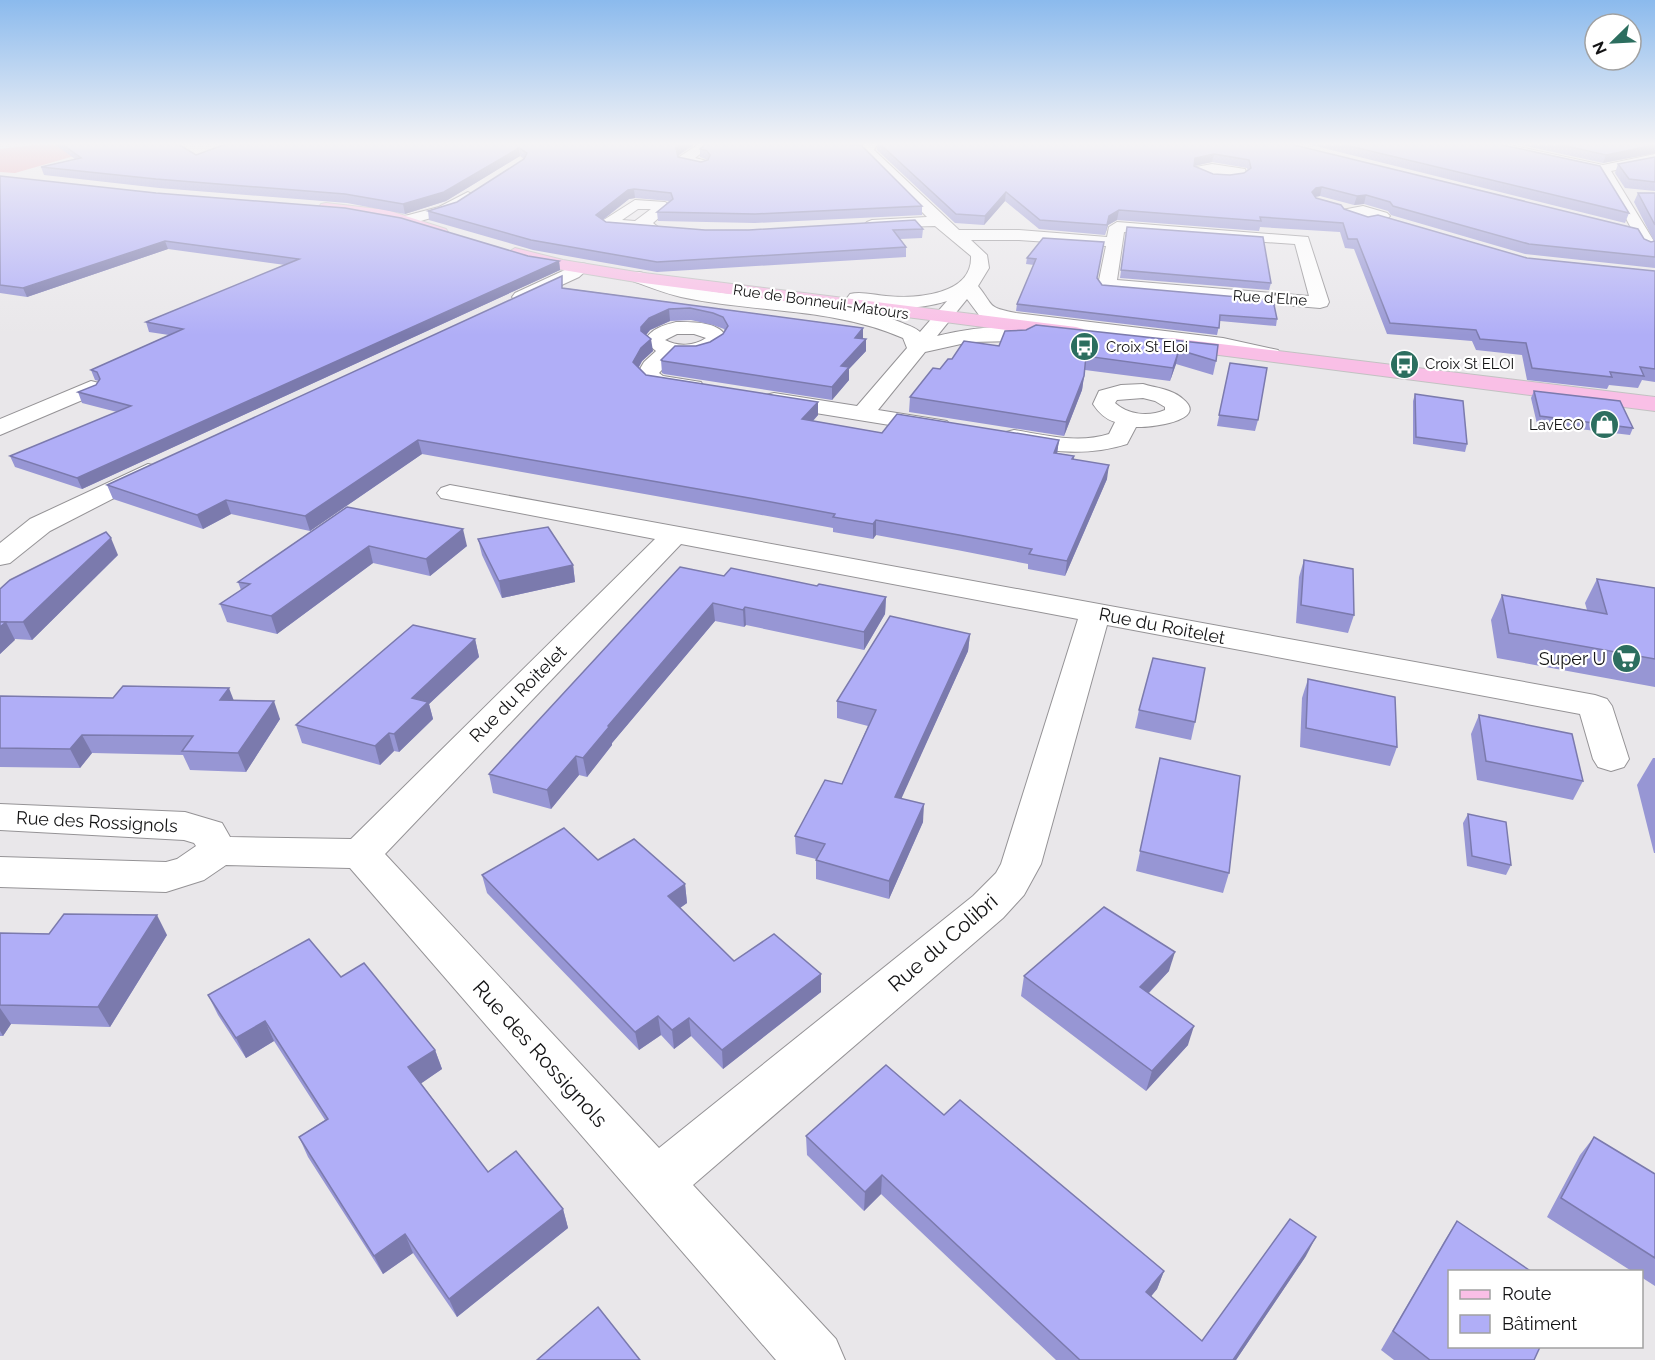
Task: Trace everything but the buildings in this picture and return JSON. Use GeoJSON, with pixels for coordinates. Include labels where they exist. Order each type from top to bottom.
{"type":"FeatureCollection","features":[{"type":"Feature","properties":{"kind":"main road"},"geometry":{"type":"LineString","coordinates":[[328,207],[387,215],[457,237]]}},
{"type":"Feature","properties":{"kind":"main road","name":"Rue de Bonneuil-Matours"},"geometry":{"type":"LineString","coordinates":[[499,249],[580,268],[639,278],[942,319],[1295,359],[1653,404]]}},
{"type":"Feature","properties":{"kind":"street"},"geometry":{"type":"LineString","coordinates":[[406,220],[448,207]]}},
{"type":"Feature","properties":{"kind":"street"},"geometry":{"type":"LineString","coordinates":[[863,414],[968,287],[980,268],[979,255],[925,207]]}},
{"type":"Feature","properties":{"kind":"street"},"geometry":{"type":"LineString","coordinates":[[1339,207],[1355,212],[1347,213],[1366,219],[1374,218],[1397,224]]}},
{"type":"Feature","properties":{"kind":"street"},"geometry":{"type":"LineString","coordinates":[[1627,207],[1655,258]]}},
{"type":"Feature","properties":{"kind":"street"},"geometry":{"type":"LineString","coordinates":[[851,226],[939,221]]}},
{"type":"Feature","properties":{"kind":"street"},"geometry":{"type":"LineString","coordinates":[[639,226],[661,228]]}},
{"type":"Feature","properties":{"kind":"street","name":"Rue d'Elne"},"geometry":{"type":"LineString","coordinates":[[1117,228],[1302,240],[1320,302],[1107,285],[1114,242],[1117,228]]}},
{"type":"Feature","properties":{"kind":"street"},"geometry":{"type":"LineString","coordinates":[[1622,229],[1641,234]]}},
{"type":"Feature","properties":{"kind":"street"},"geometry":{"type":"LineString","coordinates":[[957,235],[1019,235],[1114,242]]}},
{"type":"Feature","properties":{"kind":"street"},"geometry":{"type":"LineString","coordinates":[[979,255],[993,242],[1019,235]]}},
{"type":"Feature","properties":{"kind":"street"},"geometry":{"type":"LineString","coordinates":[[502,307],[580,268]]}},
{"type":"Feature","properties":{"kind":"street"},"geometry":{"type":"LineString","coordinates":[[639,278],[682,292],[851,313],[890,323],[911,334],[917,348]]}},
{"type":"Feature","properties":{"kind":"street"},"geometry":{"type":"LineString","coordinates":[[706,286],[764,287],[889,302],[931,300],[968,287]]}},
{"type":"Feature","properties":{"kind":"street"},"geometry":{"type":"LineString","coordinates":[[968,287],[976,293],[979,304],[989,313],[1016,319],[1223,344],[1295,359]]}},
{"type":"Feature","properties":{"kind":"street"},"geometry":{"type":"LineString","coordinates":[[917,348],[947,339],[980,334],[1037,336],[1066,332]]}},
{"type":"Feature","properties":{"kind":"street"},"geometry":{"type":"LineString","coordinates":[[671,349],[651,366],[648,374],[656,381],[713,390]]}},
{"type":"Feature","properties":{"kind":"street"},"geometry":{"type":"LineString","coordinates":[[0,428],[91,388]]}},
{"type":"Feature","properties":{"kind":"street"},"geometry":{"type":"LineString","coordinates":[[748,396],[965,430]]}},
{"type":"Feature","properties":{"kind":"street"},"geometry":{"type":"LineString","coordinates":[[988,433],[1068,446],[1098,447],[1119,439],[1129,418]]}},
{"type":"Feature","properties":{"kind":"street"},"geometry":{"type":"LineString","coordinates":[[0,557],[26,534],[60,513],[169,462]]}},
{"type":"Feature","properties":{"kind":"street","name":"Rue du Roitelet"},"geometry":{"type":"LineString","coordinates":[[450,493],[1595,706],[1611,759]]}},
{"type":"Feature","properties":{"kind":"street","name":"Rue du Roitelet"},"geometry":{"type":"LineString","coordinates":[[361,854],[675,535]]}},
{"type":"Feature","properties":{"kind":"street","name":"Rue du Colibri"},"geometry":{"type":"LineString","coordinates":[[656,1183],[988,907],[1010,884],[1021,864],[1095,613]]}},
{"type":"Feature","properties":{"kind":"street","name":"Rue des Rossignols"},"geometry":{"type":"LineString","coordinates":[[0,817],[185,826],[208,833],[218,851]]}},
{"type":"Feature","properties":{"kind":"street"},"geometry":{"type":"LineString","coordinates":[[0,872],[166,877],[190,870],[218,851],[361,854]]}},
{"type":"Feature","properties":{"kind":"street","name":"Rue des Rossignols"},"geometry":{"type":"LineString","coordinates":[[361,854],[814,1360]]}},
{"type":"Feature","properties":{"kind":"place","name":"Croix St Eloi"},"geometry":{"type":"Point","coordinates":[1085,347]}},
{"type":"Feature","properties":{"kind":"place","name":"Croix St ELOI"},"geometry":{"type":"Point","coordinates":[1404,364]}},
{"type":"Feature","properties":{"kind":"place","name":"LavECO"},"geometry":{"type":"Point","coordinates":[1605,425]}},
{"type":"Feature","properties":{"kind":"place","name":"Super U"},"geometry":{"type":"Point","coordinates":[1627,659]}}]}
